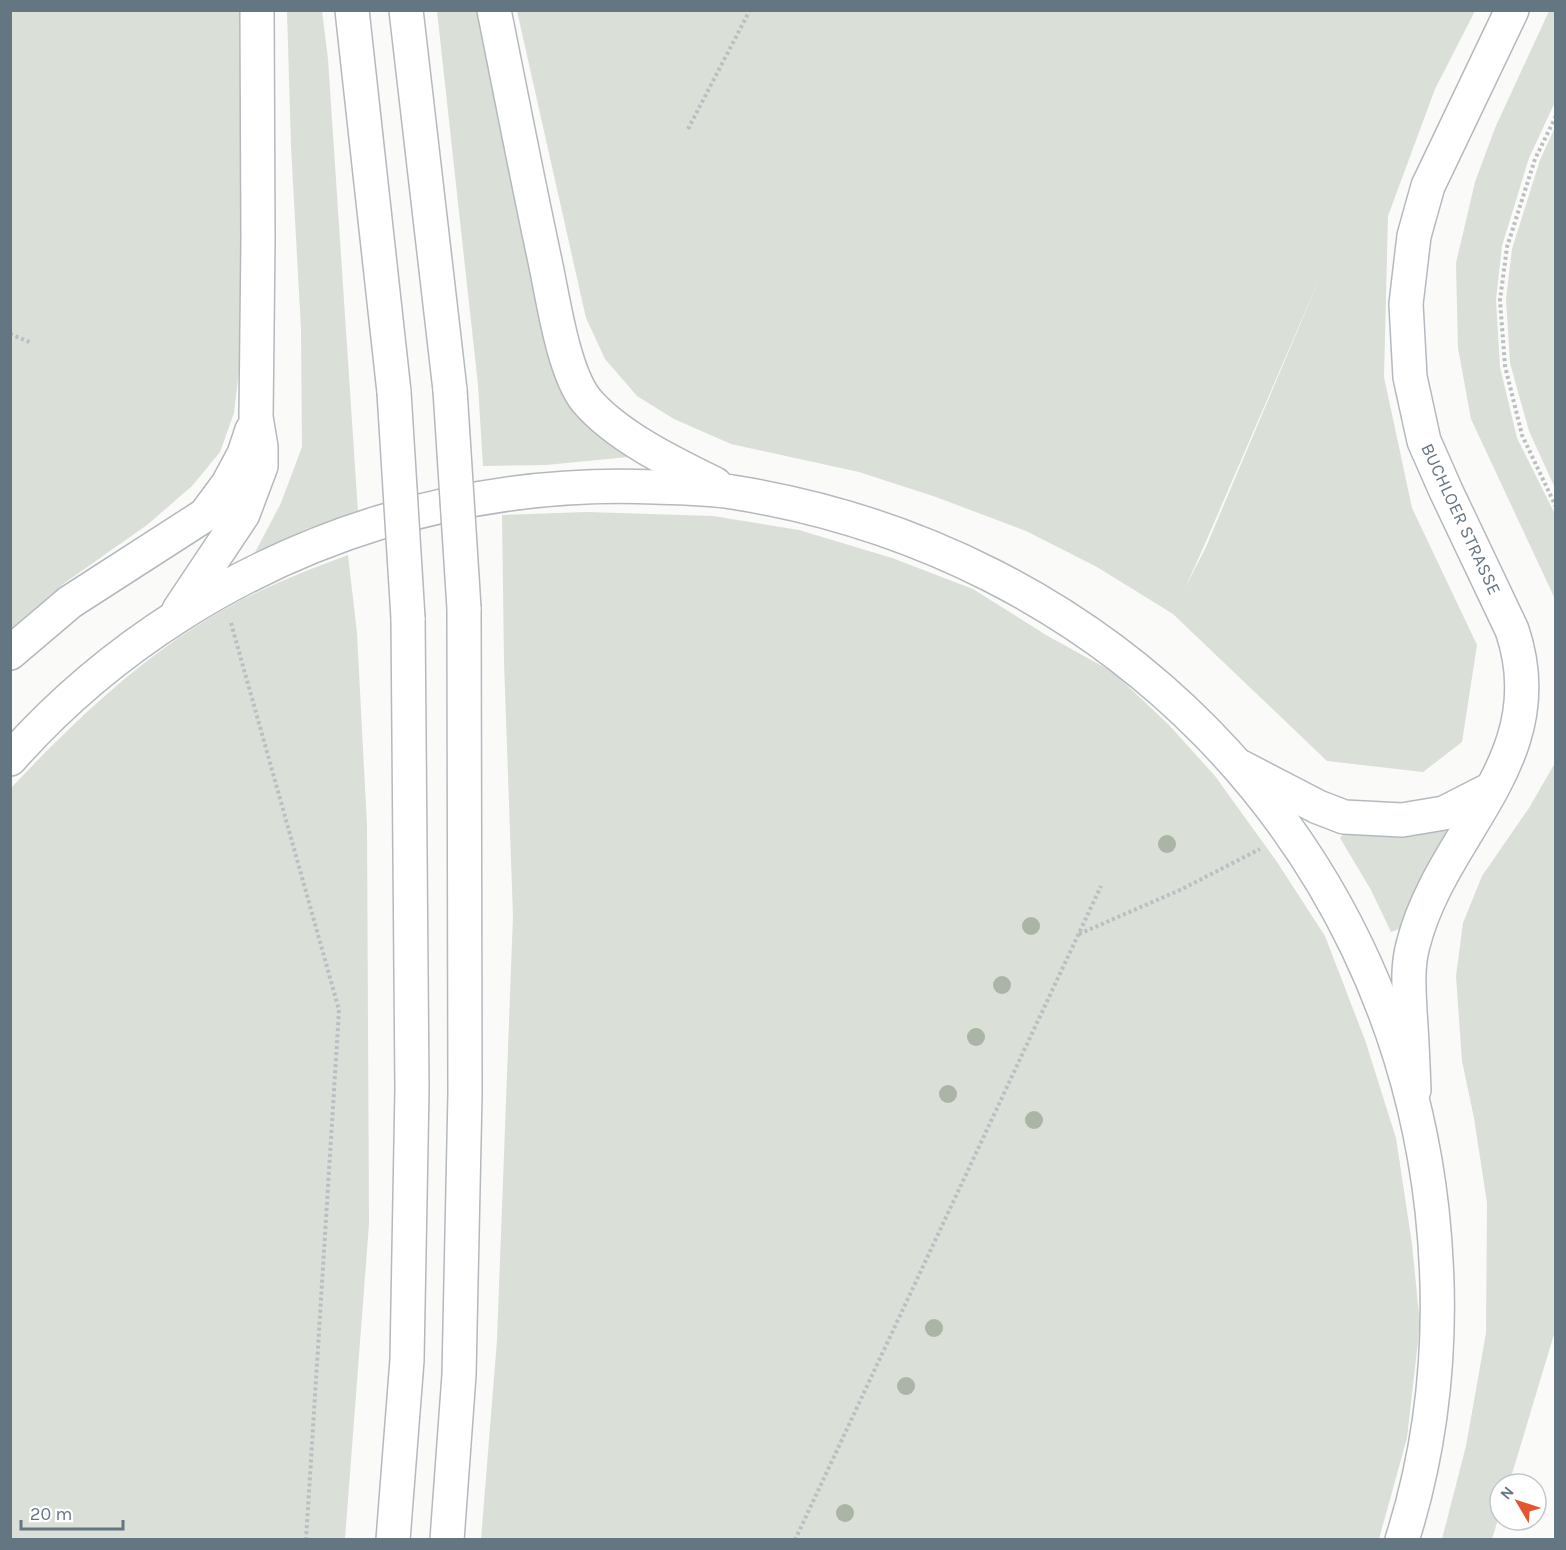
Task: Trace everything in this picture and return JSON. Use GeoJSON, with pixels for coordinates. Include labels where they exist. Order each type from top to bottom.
{"type":"FeatureCollection","features":[{"type":"Feature","properties":{"kind":"main road"},"geometry":{"type":"LineString","coordinates":[[172,620],[243,514],[261,466],[261,447],[256,417],[257,10]]}},
{"type":"Feature","properties":{"kind":"main road"},"geometry":{"type":"LineString","coordinates":[[352,10],[394,392],[408,618],[412,1089],[407,1360],[393,1539]]}},
{"type":"Feature","properties":{"kind":"main road"},"geometry":{"type":"LineString","coordinates":[[406,10],[450,390],[464,609],[465,1106],[459,1375],[447,1539]]}},
{"type":"Feature","properties":{"kind":"main road"},"geometry":{"type":"LineString","coordinates":[[494,10],[558,326],[575,383],[587,401],[622,431],[671,462],[730,492]]}},
{"type":"Feature","properties":{"kind":"main road","name":"BUCHLOER STRASSE"},"geometry":{"type":"LineString","coordinates":[[1415,1109],[1408,969],[1413,944],[1420,921],[1439,880],[1468,833],[1504,766],[1521,713],[1523,690],[1519,650],[1495,591],[1424,441],[1410,377],[1406,304],[1414,236],[1428,186],[1512,10]]}},
{"type":"Feature","properties":{"kind":"main road"},"geometry":{"type":"LineString","coordinates":[[10,653],[70,602],[205,514],[228,484],[244,454],[256,417]]}},
{"type":"Feature","properties":{"kind":"main road"},"geometry":{"type":"LineString","coordinates":[[10,759],[54,713],[123,654],[172,620],[222,590],[283,558],[348,532],[414,512],[482,497],[551,488],[621,486],[730,492],[816,509],[872,525],[926,544],[1031,595],[1080,626],[1127,660],[1171,698],[1241,768],[1291,834],[1323,885],[1353,938],[1377,994],[1395,1042],[1415,1109],[1428,1179],[1436,1250],[1437,1321],[1433,1392],[1422,1462],[1402,1539]]}},
{"type":"Feature","properties":{"kind":"main road"},"geometry":{"type":"LineString","coordinates":[[1241,768],[1318,807],[1344,817],[1354,818],[1402,819],[1444,813],[1491,789]]}},
{"type":"Feature","properties":{"kind":"path"},"geometry":{"type":"LineString","coordinates":[[688,129],[750,10]]}},
{"type":"Feature","properties":{"kind":"path"},"geometry":{"type":"LineString","coordinates":[[1556,116],[1535,159],[1507,247],[1500,300],[1505,366],[1522,435],[1556,507]]}},
{"type":"Feature","properties":{"kind":"path"},"geometry":{"type":"LineString","coordinates":[[10,334],[32,343]]}},
{"type":"Feature","properties":{"kind":"path"},"geometry":{"type":"LineString","coordinates":[[222,590],[339,1010],[306,1539]]}},
{"type":"Feature","properties":{"kind":"path"},"geometry":{"type":"LineString","coordinates":[[1078,934],[1180,890],[1291,834]]}},
{"type":"Feature","properties":{"kind":"path"},"geometry":{"type":"LineString","coordinates":[[795,1539],[1101,886]]}},
{"type":"Feature","properties":{"kind":"shaded area"},"geometry":{"type":"Polygon","coordinates":[[[10,11],[239,11],[244,327],[234,413],[220,452],[192,486],[147,525],[63,584],[11,634],[10,11]]]}},
{"type":"Feature","properties":{"kind":"shaded area"},"geometry":{"type":"Polygon","coordinates":[[[287,11],[322,11],[328,59],[358,512],[306,529],[252,558],[281,503],[302,447],[301,329],[291,146],[287,11]]]}},
{"type":"Feature","properties":{"kind":"shaded area"},"geometry":{"type":"Polygon","coordinates":[[[437,11],[481,11],[519,195],[534,295],[559,389],[590,423],[628,457],[546,465],[483,466],[478,385],[437,11]]]}},
{"type":"Feature","properties":{"kind":"shaded area"},"geometry":{"type":"Polygon","coordinates":[[[517,11],[1475,11],[1435,89],[1388,216],[1384,377],[1412,508],[1477,645],[1462,742],[1423,772],[1327,761],[1173,614],[1097,567],[1026,531],[936,497],[859,472],[731,444],[674,419],[637,396],[605,359],[586,318],[517,11]],[[1324,268],[1185,588],[1206,547],[1324,268]]]}},
{"type":"Feature","properties":{"kind":"shaded area"},"geometry":{"type":"Polygon","coordinates":[[[1549,11],[1555,11],[1555,102],[1529,158],[1502,246],[1496,300],[1500,367],[1517,438],[1555,514],[1555,599],[1471,419],[1458,348],[1456,263],[1475,182],[1495,128],[1549,11]]]}},
{"type":"Feature","properties":{"kind":"shaded area"},"geometry":{"type":"Polygon","coordinates":[[[1555,127],[1555,488],[1529,431],[1510,363],[1506,299],[1512,249],[1540,160],[1555,127]]]}},
{"type":"Feature","properties":{"kind":"shaded area"},"geometry":{"type":"Polygon","coordinates":[[[587,512],[713,516],[799,530],[892,558],[973,589],[1046,635],[1113,672],[1169,725],[1215,776],[1277,862],[1325,936],[1365,1040],[1396,1138],[1412,1244],[1420,1324],[1407,1438],[1379,1539],[481,1540],[497,1340],[513,916],[504,662],[502,515],[587,512]]]}},
{"type":"Feature","properties":{"kind":"shaded area"},"geometry":{"type":"Polygon","coordinates":[[[348,555],[357,633],[367,826],[369,1224],[345,1539],[11,1539],[11,788],[100,700],[174,641],[217,613],[254,594],[348,555]]]}},
{"type":"Feature","properties":{"kind":"shaded area"},"geometry":{"type":"Polygon","coordinates":[[[1555,763],[1555,1331],[1513,1472],[1488,1472],[1488,1532],[1494,1532],[1492,1539],[1442,1539],[1466,1446],[1486,1333],[1487,1203],[1474,1118],[1462,1061],[1456,976],[1463,923],[1482,876],[1529,808],[1555,763]]]}},
{"type":"Feature","properties":{"kind":"shaded area"},"geometry":{"type":"Polygon","coordinates":[[[1450,823],[1458,833],[1412,900],[1399,929],[1391,932],[1371,890],[1340,838],[1346,831],[1450,823]]]}}]}
